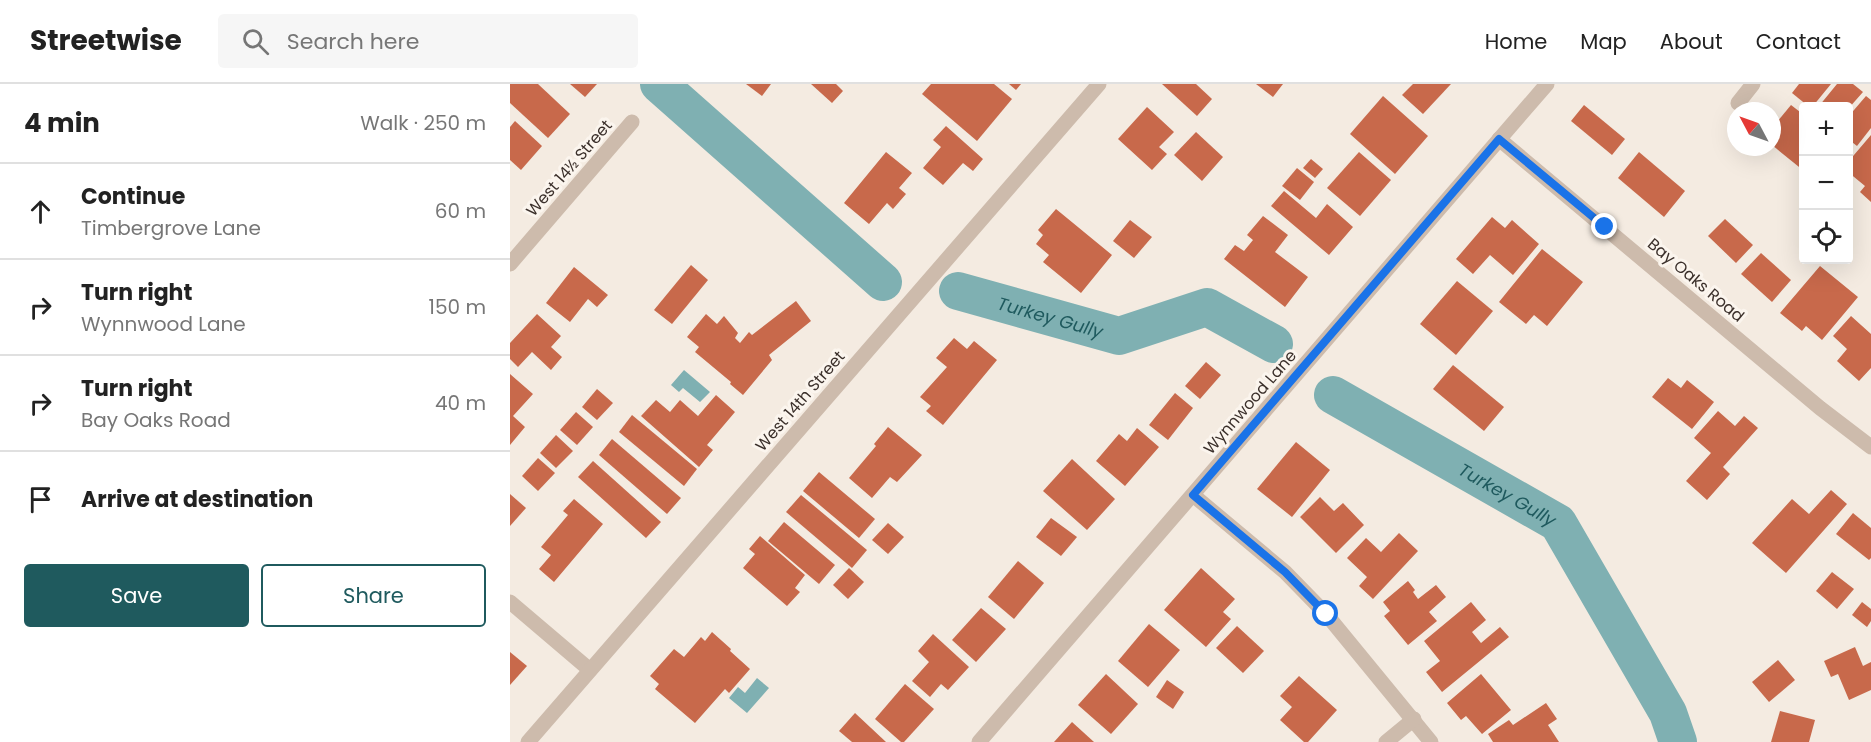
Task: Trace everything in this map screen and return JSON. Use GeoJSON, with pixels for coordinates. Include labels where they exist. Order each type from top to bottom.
{"type":"FeatureCollection","features":[{"type":"Feature","properties":{"kind":"street","name":"West 14th Street"},"geometry":{"type":"LineString","coordinates":[[528,742],[1099,84]]}},
{"type":"Feature","properties":{"kind":"street","name":"Wynnwood Lane"},"geometry":{"type":"LineString","coordinates":[[979,742],[1547,84]]}},
{"type":"Feature","properties":{"kind":"street"},"geometry":{"type":"LineString","coordinates":[[1739,102],[1753,84]]}},
{"type":"Feature","properties":{"kind":"street","name":"West 14½ Street"},"geometry":{"type":"LineString","coordinates":[[510,264],[632,122]]}},
{"type":"Feature","properties":{"kind":"street","name":"Bay Oaks Road"},"geometry":{"type":"LineString","coordinates":[[1499,139],[1820,408],[1871,447]]}},
{"type":"Feature","properties":{"kind":"street"},"geometry":{"type":"LineString","coordinates":[[1193,495],[1285,572],[1326,614],[1431,742]]}},
{"type":"Feature","properties":{"kind":"street"},"geometry":{"type":"LineString","coordinates":[[510,602],[590,670]]}},
{"type":"Feature","properties":{"kind":"street"},"geometry":{"type":"LineString","coordinates":[[1386,742],[1414,719]]}},
{"type":"Feature","properties":{"kind":"water"},"geometry":{"type":"Polygon","coordinates":[[[684,370],[710,392],[700,402],[683,388],[679,392],[671,385],[684,370]]]}},
{"type":"Feature","properties":{"kind":"water"},"geometry":{"type":"Polygon","coordinates":[[[757,678],[769,688],[747,713],[729,698],[738,687],[745,693],[757,678]]]}},
{"type":"Feature","properties":{"kind":"building"},"geometry":{"type":"Polygon","coordinates":[[[510,84],[538,84],[570,114],[548,138],[510,103],[510,84]]]}},
{"type":"Feature","properties":{"kind":"building"},"geometry":{"type":"Polygon","coordinates":[[[570,84],[597,84],[585,97],[570,84]]]}},
{"type":"Feature","properties":{"kind":"building"},"geometry":{"type":"Polygon","coordinates":[[[746,84],[771,84],[762,96],[746,84]]]}},
{"type":"Feature","properties":{"kind":"building"},"geometry":{"type":"Polygon","coordinates":[[[811,84],[836,84],[843,91],[832,103],[811,84]]]}},
{"type":"Feature","properties":{"kind":"building"},"geometry":{"type":"Polygon","coordinates":[[[931,84],[994,84],[1012,99],[977,141],[922,94],[931,84]]]}},
{"type":"Feature","properties":{"kind":"building"},"geometry":{"type":"Polygon","coordinates":[[[1009,84],[1021,84],[1016,90],[1009,84]]]}},
{"type":"Feature","properties":{"kind":"building"},"geometry":{"type":"Polygon","coordinates":[[[1162,84],[1196,84],[1212,99],[1197,116],[1162,84]]]}},
{"type":"Feature","properties":{"kind":"building"},"geometry":{"type":"Polygon","coordinates":[[[1256,84],[1283,84],[1273,97],[1256,84]]]}},
{"type":"Feature","properties":{"kind":"building"},"geometry":{"type":"Polygon","coordinates":[[[1413,84],[1451,84],[1423,114],[1402,95],[1413,84]]]}},
{"type":"Feature","properties":{"kind":"building"},"geometry":{"type":"Polygon","coordinates":[[[1799,84],[1831,84],[1816,102],[1803,102],[1792,93],[1799,84]]]}},
{"type":"Feature","properties":{"kind":"building"},"geometry":{"type":"Polygon","coordinates":[[[1837,84],[1853,84],[1863,92],[1853,103],[1822,102],[1837,84]]]}},
{"type":"Feature","properties":{"kind":"building"},"geometry":{"type":"Polygon","coordinates":[[[1383,96],[1428,136],[1395,174],[1350,134],[1383,96]]]}},
{"type":"Feature","properties":{"kind":"building"},"geometry":{"type":"Polygon","coordinates":[[[1866,96],[1871,100],[1871,128],[1857,146],[1853,143],[1853,111],[1866,96]]]}},
{"type":"Feature","properties":{"kind":"building"},"geometry":{"type":"Polygon","coordinates":[[[1584,105],[1625,139],[1612,155],[1571,121],[1584,105]]]}},
{"type":"Feature","properties":{"kind":"building"},"geometry":{"type":"Polygon","coordinates":[[[1791,105],[1799,111],[1799,167],[1781,152],[1781,117],[1791,105]]]}},
{"type":"Feature","properties":{"kind":"building"},"geometry":{"type":"Polygon","coordinates":[[[1147,107],[1174,132],[1159,147],[1167,154],[1152,170],[1118,139],[1147,107]]]}},
{"type":"Feature","properties":{"kind":"building"},"geometry":{"type":"Polygon","coordinates":[[[515,121],[542,146],[521,170],[510,160],[510,127],[515,121]]]}},
{"type":"Feature","properties":{"kind":"building"},"geometry":{"type":"Polygon","coordinates":[[[946,126],[983,159],[973,171],[963,163],[943,185],[923,168],[941,147],[933,140],[946,126]]]}},
{"type":"Feature","properties":{"kind":"building"},"geometry":{"type":"Polygon","coordinates":[[[1196,132],[1223,157],[1202,181],[1174,155],[1196,132]]]}},
{"type":"Feature","properties":{"kind":"building"},"geometry":{"type":"Polygon","coordinates":[[[1871,135],[1871,202],[1860,192],[1865,186],[1853,176],[1853,156],[1871,135]]]}},
{"type":"Feature","properties":{"kind":"building"},"geometry":{"type":"Polygon","coordinates":[[[886,152],[912,173],[899,188],[906,194],[893,209],[887,203],[869,224],[844,203],[886,152]]]}},
{"type":"Feature","properties":{"kind":"building"},"geometry":{"type":"Polygon","coordinates":[[[1359,152],[1391,180],[1360,216],[1327,188],[1359,152]]]}},
{"type":"Feature","properties":{"kind":"building"},"geometry":{"type":"Polygon","coordinates":[[[1639,152],[1685,191],[1664,217],[1618,178],[1639,152]]]}},
{"type":"Feature","properties":{"kind":"building"},"geometry":{"type":"Polygon","coordinates":[[[1311,159],[1323,169],[1315,178],[1303,168],[1311,159]]]}},
{"type":"Feature","properties":{"kind":"building"},"geometry":{"type":"Polygon","coordinates":[[[1297,168],[1314,182],[1300,200],[1282,186],[1297,168]]]}},
{"type":"Feature","properties":{"kind":"building"},"geometry":{"type":"Polygon","coordinates":[[[1284,191],[1316,218],[1327,204],[1353,227],[1329,255],[1271,206],[1284,191]]]}},
{"type":"Feature","properties":{"kind":"building"},"geometry":{"type":"Polygon","coordinates":[[[1056,209],[1112,255],[1081,293],[1043,262],[1049,255],[1036,244],[1043,235],[1038,230],[1056,209]]]}},
{"type":"Feature","properties":{"kind":"building"},"geometry":{"type":"Polygon","coordinates":[[[1263,216],[1288,235],[1275,252],[1308,277],[1285,307],[1224,259],[1235,245],[1244,251],[1253,240],[1247,235],[1263,216]]]}},
{"type":"Feature","properties":{"kind":"building"},"geometry":{"type":"Polygon","coordinates":[[[1492,217],[1505,228],[1512,220],[1539,244],[1513,275],[1490,255],[1473,274],[1456,259],[1492,217]]]}},
{"type":"Feature","properties":{"kind":"building"},"geometry":{"type":"Polygon","coordinates":[[[1725,219],[1753,245],[1736,263],[1708,236],[1725,219]]]}},
{"type":"Feature","properties":{"kind":"building"},"geometry":{"type":"Polygon","coordinates":[[[1130,220],[1152,237],[1134,258],[1113,241],[1130,220]]]}},
{"type":"Feature","properties":{"kind":"building"},"geometry":{"type":"Polygon","coordinates":[[[1542,249],[1583,282],[1547,326],[1534,315],[1526,324],[1499,302],[1542,249]]]}},
{"type":"Feature","properties":{"kind":"building"},"geometry":{"type":"Polygon","coordinates":[[[1761,253],[1791,280],[1772,302],[1741,274],[1761,253]]]}},
{"type":"Feature","properties":{"kind":"building"},"geometry":{"type":"Polygon","coordinates":[[[691,265],[708,280],[672,324],[654,310],[691,265]]]}},
{"type":"Feature","properties":{"kind":"building"},"geometry":{"type":"Polygon","coordinates":[[[1820,266],[1858,297],[1822,340],[1806,326],[1802,331],[1780,313],[1820,266]]]}},
{"type":"Feature","properties":{"kind":"building"},"geometry":{"type":"Polygon","coordinates":[[[574,267],[608,295],[597,307],[588,299],[570,322],[546,303],[574,267]]]}},
{"type":"Feature","properties":{"kind":"building"},"geometry":{"type":"Polygon","coordinates":[[[1457,281],[1493,311],[1456,355],[1420,324],[1457,281]]]}},
{"type":"Feature","properties":{"kind":"building"},"geometry":{"type":"Polygon","coordinates":[[[796,301],[811,321],[769,355],[772,360],[743,395],[695,352],[699,347],[687,337],[706,314],[717,324],[724,316],[738,333],[735,338],[740,343],[749,332],[752,335],[796,301]]]}},
{"type":"Feature","properties":{"kind":"building"},"geometry":{"type":"Polygon","coordinates":[[[537,314],[561,336],[551,347],[562,357],[551,370],[532,352],[518,367],[510,359],[510,343],[537,314]]]}},
{"type":"Feature","properties":{"kind":"building"},"geometry":{"type":"Polygon","coordinates":[[[1851,316],[1871,334],[1871,368],[1859,381],[1837,361],[1847,349],[1833,336],[1851,316]]]}},
{"type":"Feature","properties":{"kind":"building"},"geometry":{"type":"Polygon","coordinates":[[[954,338],[967,349],[974,341],[997,360],[943,425],[926,411],[931,406],[920,397],[947,367],[936,358],[954,338]]]}},
{"type":"Feature","properties":{"kind":"building"},"geometry":{"type":"Polygon","coordinates":[[[1206,362],[1221,375],[1200,399],[1185,386],[1206,362]]]}},
{"type":"Feature","properties":{"kind":"building"},"geometry":{"type":"Polygon","coordinates":[[[1453,365],[1504,407],[1484,431],[1433,389],[1453,365]]]}},
{"type":"Feature","properties":{"kind":"building"},"geometry":{"type":"Polygon","coordinates":[[[510,374],[533,394],[513,416],[525,427],[510,445],[510,374]]]}},
{"type":"Feature","properties":{"kind":"building"},"geometry":{"type":"Polygon","coordinates":[[[1668,378],[1681,388],[1687,380],[1714,402],[1692,429],[1652,397],[1668,378]]]}},
{"type":"Feature","properties":{"kind":"building"},"geometry":{"type":"Polygon","coordinates":[[[597,389],[613,403],[597,420],[582,407],[597,389]]]}},
{"type":"Feature","properties":{"kind":"building"},"geometry":{"type":"Polygon","coordinates":[[[1175,393],[1193,408],[1168,440],[1149,425],[1175,393]]]}},
{"type":"Feature","properties":{"kind":"building"},"geometry":{"type":"Polygon","coordinates":[[[716,395],[735,412],[707,445],[713,450],[699,467],[641,416],[656,400],[670,412],[680,400],[698,416],[716,395]]]}},
{"type":"Feature","properties":{"kind":"building"},"geometry":{"type":"Polygon","coordinates":[[[1718,411],[1735,426],[1744,416],[1758,428],[1723,467],[1730,474],[1707,500],[1686,481],[1711,453],[1694,438],[1718,411]]]}},
{"type":"Feature","properties":{"kind":"building"},"geometry":{"type":"Polygon","coordinates":[[[576,412],[593,427],[577,445],[560,430],[576,412]]]}},
{"type":"Feature","properties":{"kind":"building"},"geometry":{"type":"Polygon","coordinates":[[[632,415],[697,469],[684,486],[619,432],[632,415]]]}},
{"type":"Feature","properties":{"kind":"building"},"geometry":{"type":"Polygon","coordinates":[[[888,427],[922,455],[897,482],[890,477],[872,498],[849,478],[876,446],[874,444],[888,427]]]}},
{"type":"Feature","properties":{"kind":"building"},"geometry":{"type":"Polygon","coordinates":[[[1137,428],[1159,447],[1125,486],[1096,461],[1119,434],[1127,441],[1137,428]]]}},
{"type":"Feature","properties":{"kind":"building"},"geometry":{"type":"Polygon","coordinates":[[[556,435],[573,451],[556,468],[540,453],[556,435]]]}},
{"type":"Feature","properties":{"kind":"building"},"geometry":{"type":"Polygon","coordinates":[[[612,439],[681,498],[667,514],[599,455],[612,439]]]}},
{"type":"Feature","properties":{"kind":"building"},"geometry":{"type":"Polygon","coordinates":[[[1296,442],[1330,470],[1292,517],[1257,489],[1296,442]]]}},
{"type":"Feature","properties":{"kind":"building"},"geometry":{"type":"Polygon","coordinates":[[[538,458],[555,473],[538,491],[522,476],[538,458]]]}},
{"type":"Feature","properties":{"kind":"building"},"geometry":{"type":"Polygon","coordinates":[[[1072,459],[1115,499],[1087,530],[1043,491],[1072,459]]]}},
{"type":"Feature","properties":{"kind":"building"},"geometry":{"type":"Polygon","coordinates":[[[593,461],[661,522],[646,538],[578,477],[593,461]]]}},
{"type":"Feature","properties":{"kind":"building"},"geometry":{"type":"Polygon","coordinates":[[[819,472],[875,519],[859,538],[803,491],[819,472]]]}},
{"type":"Feature","properties":{"kind":"building"},"geometry":{"type":"Polygon","coordinates":[[[1831,490],[1847,504],[1786,573],[1752,543],[1792,499],[1809,514],[1831,490]]]}},
{"type":"Feature","properties":{"kind":"building"},"geometry":{"type":"Polygon","coordinates":[[[510,494],[526,508],[510,526],[510,494]]]}},
{"type":"Feature","properties":{"kind":"building"},"geometry":{"type":"Polygon","coordinates":[[[801,495],[867,550],[852,568],[786,512],[801,495]]]}},
{"type":"Feature","properties":{"kind":"building"},"geometry":{"type":"Polygon","coordinates":[[[1320,497],[1334,511],[1343,503],[1364,525],[1336,553],[1300,517],[1320,497]]]}},
{"type":"Feature","properties":{"kind":"building"},"geometry":{"type":"Polygon","coordinates":[[[574,499],[603,524],[554,582],[539,569],[551,555],[541,547],[568,515],[563,511],[574,499]]]}},
{"type":"Feature","properties":{"kind":"building"},"geometry":{"type":"Polygon","coordinates":[[[1853,513],[1871,528],[1871,558],[1869,560],[1836,534],[1853,513]]]}},
{"type":"Feature","properties":{"kind":"building"},"geometry":{"type":"Polygon","coordinates":[[[1051,518],[1077,537],[1061,556],[1036,537],[1051,518]]]}},
{"type":"Feature","properties":{"kind":"building"},"geometry":{"type":"Polygon","coordinates":[[[784,522],[835,565],[819,584],[768,541],[784,522]]]}},
{"type":"Feature","properties":{"kind":"building"},"geometry":{"type":"Polygon","coordinates":[[[888,523],[904,537],[888,554],[872,540],[888,523]]]}},
{"type":"Feature","properties":{"kind":"building"},"geometry":{"type":"Polygon","coordinates":[[[1399,533],[1418,551],[1373,599],[1359,586],[1367,577],[1347,558],[1366,538],[1381,552],[1399,533]]]}},
{"type":"Feature","properties":{"kind":"building"},"geometry":{"type":"Polygon","coordinates":[[[760,536],[805,575],[795,588],[800,592],[787,606],[743,568],[755,554],[749,549],[760,536]]]}},
{"type":"Feature","properties":{"kind":"building"},"geometry":{"type":"Polygon","coordinates":[[[1018,561],[1044,583],[1014,619],[988,597],[1018,561]]]}},
{"type":"Feature","properties":{"kind":"building"},"geometry":{"type":"Polygon","coordinates":[[[849,568],[864,582],[848,599],[833,585],[849,568]]]}},
{"type":"Feature","properties":{"kind":"building"},"geometry":{"type":"Polygon","coordinates":[[[1201,568],[1235,599],[1223,612],[1231,619],[1206,647],[1164,610],[1201,568]]]}},
{"type":"Feature","properties":{"kind":"building"},"geometry":{"type":"Polygon","coordinates":[[[1832,572],[1854,589],[1837,609],[1816,591],[1832,572]]]}},
{"type":"Feature","properties":{"kind":"building"},"geometry":{"type":"Polygon","coordinates":[[[1408,581],[1418,599],[1436,585],[1446,597],[1429,612],[1437,621],[1408,645],[1384,616],[1390,611],[1383,602],[1408,581]]]}},
{"type":"Feature","properties":{"kind":"building"},"geometry":{"type":"Polygon","coordinates":[[[1471,602],[1486,620],[1472,632],[1481,643],[1500,627],[1509,637],[1442,692],[1426,672],[1440,661],[1424,641],[1471,602]]]}},
{"type":"Feature","properties":{"kind":"building"},"geometry":{"type":"Polygon","coordinates":[[[1862,602],[1871,609],[1871,621],[1867,627],[1852,615],[1862,602]]]}},
{"type":"Feature","properties":{"kind":"building"},"geometry":{"type":"Polygon","coordinates":[[[981,608],[1006,629],[976,662],[952,640],[981,608]]]}},
{"type":"Feature","properties":{"kind":"building"},"geometry":{"type":"Polygon","coordinates":[[[1149,624],[1180,650],[1148,687],[1118,661],[1149,624]]]}},
{"type":"Feature","properties":{"kind":"building"},"geometry":{"type":"Polygon","coordinates":[[[1237,626],[1264,651],[1243,673],[1216,648],[1237,626]]]}},
{"type":"Feature","properties":{"kind":"building"},"geometry":{"type":"Polygon","coordinates":[[[712,632],[750,669],[729,693],[725,689],[695,723],[655,689],[659,684],[650,676],[674,649],[684,657],[701,637],[705,641],[712,632]]]}},
{"type":"Feature","properties":{"kind":"building"},"geometry":{"type":"Polygon","coordinates":[[[933,634],[969,667],[948,690],[941,684],[930,697],[912,681],[929,662],[918,651],[933,634]]]}},
{"type":"Feature","properties":{"kind":"building"},"geometry":{"type":"Polygon","coordinates":[[[1855,647],[1863,666],[1871,662],[1871,690],[1849,700],[1838,674],[1831,677],[1824,661],[1855,647]]]}},
{"type":"Feature","properties":{"kind":"building"},"geometry":{"type":"Polygon","coordinates":[[[510,652],[527,666],[510,685],[510,652]]]}},
{"type":"Feature","properties":{"kind":"building"},"geometry":{"type":"Polygon","coordinates":[[[1778,660],[1795,680],[1769,702],[1752,682],[1778,660]]]}},
{"type":"Feature","properties":{"kind":"building"},"geometry":{"type":"Polygon","coordinates":[[[1106,674],[1138,704],[1111,734],[1078,705],[1106,674]]]}},
{"type":"Feature","properties":{"kind":"building"},"geometry":{"type":"Polygon","coordinates":[[[1481,674],[1511,710],[1482,734],[1466,716],[1461,720],[1447,703],[1481,674]]]}},
{"type":"Feature","properties":{"kind":"building"},"geometry":{"type":"Polygon","coordinates":[[[1299,676],[1337,710],[1308,742],[1304,742],[1280,720],[1292,707],[1280,696],[1299,676]]]}},
{"type":"Feature","properties":{"kind":"building"},"geometry":{"type":"Polygon","coordinates":[[[1167,680],[1184,692],[1173,709],[1156,697],[1167,680]]]}},
{"type":"Feature","properties":{"kind":"building"},"geometry":{"type":"Polygon","coordinates":[[[905,684],[934,709],[904,742],[901,742],[875,719],[905,684]]]}},
{"type":"Feature","properties":{"kind":"building"},"geometry":{"type":"Polygon","coordinates":[[[1546,703],[1557,719],[1548,725],[1559,742],[1493,742],[1488,734],[1509,720],[1513,725],[1546,703]]]}},
{"type":"Feature","properties":{"kind":"building"},"geometry":{"type":"Polygon","coordinates":[[[1780,711],[1815,720],[1809,742],[1771,742],[1780,711]]]}},
{"type":"Feature","properties":{"kind":"building"},"geometry":{"type":"Polygon","coordinates":[[[855,713],[886,742],[852,742],[839,731],[855,713]]]}},
{"type":"Feature","properties":{"kind":"building"},"geometry":{"type":"Polygon","coordinates":[[[1072,722],[1094,742],[1054,742],[1072,722]]]}},
{"type":"Feature","properties":{"kind":"waterway","name":"Turkey Gully"},"geometry":{"type":"LineString","coordinates":[[659,84],[883,282]]}},
{"type":"Feature","properties":{"kind":"waterway","name":"Turkey Gully"},"geometry":{"type":"LineString","coordinates":[[958,291],[1119,336],[1207,307],[1274,344]]}},
{"type":"Feature","properties":{"kind":"waterway","name":"Turkey Gully"},"geometry":{"type":"LineString","coordinates":[[1333,395],[1558,523],[1668,713],[1678,742]]}},
{"type":"Feature","properties":{"kind":"route"},"geometry":{"type":"LineString","coordinates":[[1326,614],[1285,572],[1193,495],[1499,139],[1605,227]]}}]}
